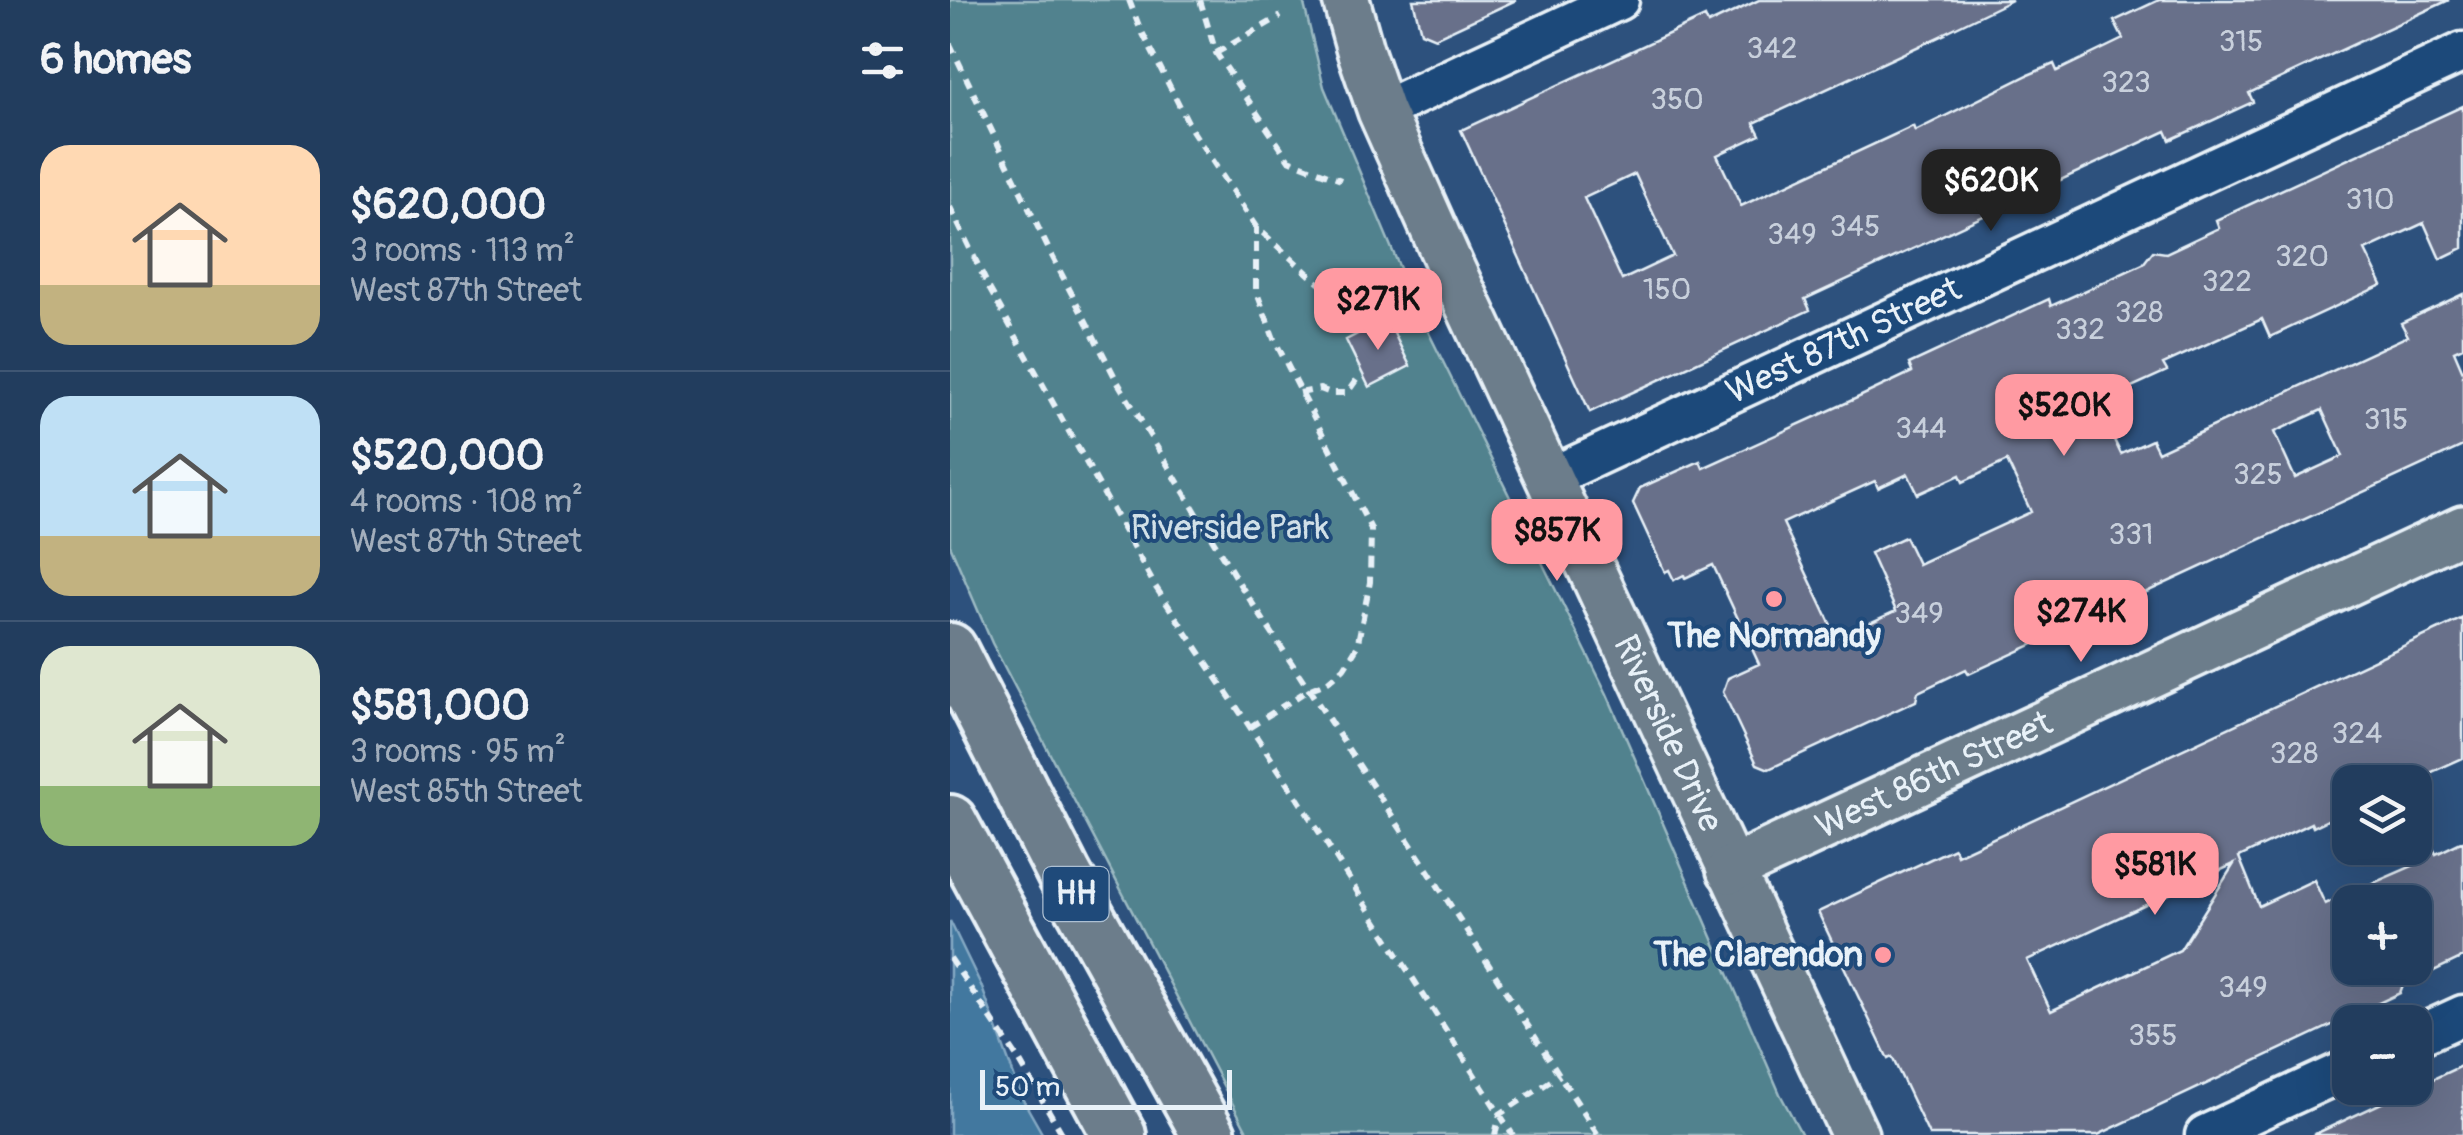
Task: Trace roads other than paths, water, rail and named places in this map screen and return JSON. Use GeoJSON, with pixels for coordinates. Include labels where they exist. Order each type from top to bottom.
{"type":"FeatureCollection","features":[{"type":"Feature","properties":{"kind":"highway","name":"HH"},"geometry":{"type":"LineString","coordinates":[[950,650],[1066,876],[1208,1135]]}},
{"type":"Feature","properties":{"kind":"highway","name":"HH"},"geometry":{"type":"LineString","coordinates":[[950,822],[1119,1135]]}},
{"type":"Feature","properties":{"kind":"main road","name":"Riverside Drive"},"geometry":{"type":"LineString","coordinates":[[1346,0],[1381,111],[1451,268],[1855,1135]]}},
{"type":"Feature","properties":{"kind":"main road","name":"West 86th Street"},"geometry":{"type":"LineString","coordinates":[[1730,870],[2463,529]]}},
{"type":"Feature","properties":{"kind":"street"},"geometry":{"type":"LineString","coordinates":[[1381,111],[1619,0]]}},
{"type":"Feature","properties":{"kind":"street","name":"West 87th Street"},"geometry":{"type":"LineString","coordinates":[[1548,478],[2463,52]]}},
{"type":"Feature","properties":{"kind":"street"},"geometry":{"type":"LineString","coordinates":[[2432,1029],[2463,1015]]}},
{"type":"Feature","properties":{"kind":"street"},"geometry":{"type":"LineString","coordinates":[[2205,1135],[2332,1076]]}},
{"type":"Feature","properties":{"kind":"water"},"geometry":{"type":"Polygon","coordinates":[[[950,921],[981,985],[1022,1098],[1043,1135],[950,1135],[950,921]]]}},
{"type":"Feature","properties":{"kind":"place","name":"The Normandy"},"geometry":{"type":"Point","coordinates":[1774,599]}},
{"type":"Feature","properties":{"kind":"place","name":"The Clarendon"},"geometry":{"type":"Point","coordinates":[1883,955]}},
{"type":"Feature","properties":{"kind":"park label","name":"Riverside Park"},"geometry":{"type":"Point","coordinates":[1230,528]}}]}
